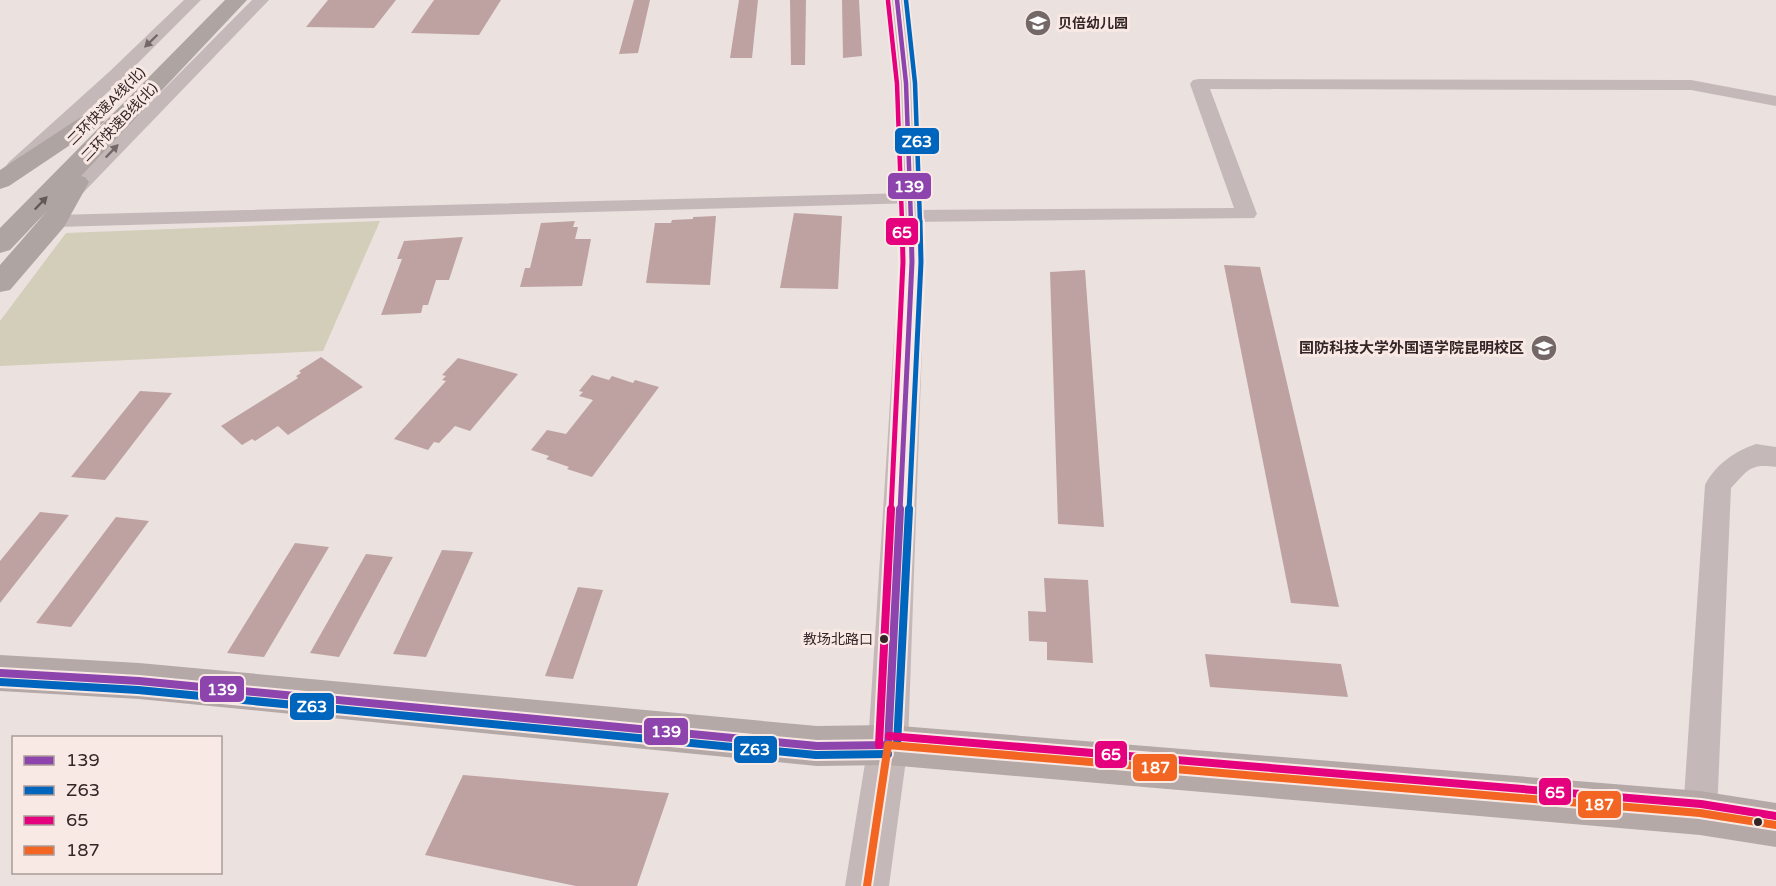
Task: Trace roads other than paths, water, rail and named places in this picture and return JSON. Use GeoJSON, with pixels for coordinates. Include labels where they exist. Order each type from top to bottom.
{"type":"FeatureCollection","features":[{"type":"Feature","properties":{"kind":"highway","name":"二环快速A线(北)"},"geometry":{"type":"LineString","coordinates":[[0,212],[212,0]]}},
{"type":"Feature","properties":{"kind":"highway","name":"二环快速B线(北)"},"geometry":{"type":"LineString","coordinates":[[0,244],[237,0]]}},
{"type":"Feature","properties":{"kind":"highway"},"geometry":{"type":"LineString","coordinates":[[2,179],[95,118]]}},
{"type":"Feature","properties":{"kind":"highway"},"geometry":{"type":"LineString","coordinates":[[0,283],[55,221],[72,193],[91,150]]}},
{"type":"Feature","properties":{"kind":"main road"},"geometry":{"type":"LineString","coordinates":[[0,673],[139,681],[817,746],[888,745],[1700,813],[1776,825]]}},
{"type":"Feature","properties":{"kind":"street"},"geometry":{"type":"LineString","coordinates":[[2,179],[193,0]]}},
{"type":"Feature","properties":{"kind":"street"},"geometry":{"type":"LineString","coordinates":[[72,193],[261,0]]}},
{"type":"Feature","properties":{"kind":"street"},"geometry":{"type":"LineString","coordinates":[[867,886],[888,745],[899,565],[912,262],[906,83],[897,0]]}},
{"type":"Feature","properties":{"kind":"street"},"geometry":{"type":"LineString","coordinates":[[55,221],[909,208],[1247,214],[1199,84],[1691,85],[1776,101]]}},
{"type":"Feature","properties":{"kind":"street"},"geometry":{"type":"LineString","coordinates":[[1700,813],[1718,484],[1741,461],[1756,454],[1776,457]]}},
{"type":"Feature","properties":{"kind":"place","name":"贝倍幼儿园"},"geometry":{"type":"Point","coordinates":[1038,23]}},
{"type":"Feature","properties":{"kind":"place","name":"国防科技大学外国语学院昆明校区"},"geometry":{"type":"Point","coordinates":[1544,348]}},
{"type":"Feature","properties":{"kind":"place","name":"教场北路口"},"geometry":{"type":"Point","coordinates":[884,639]}}]}
